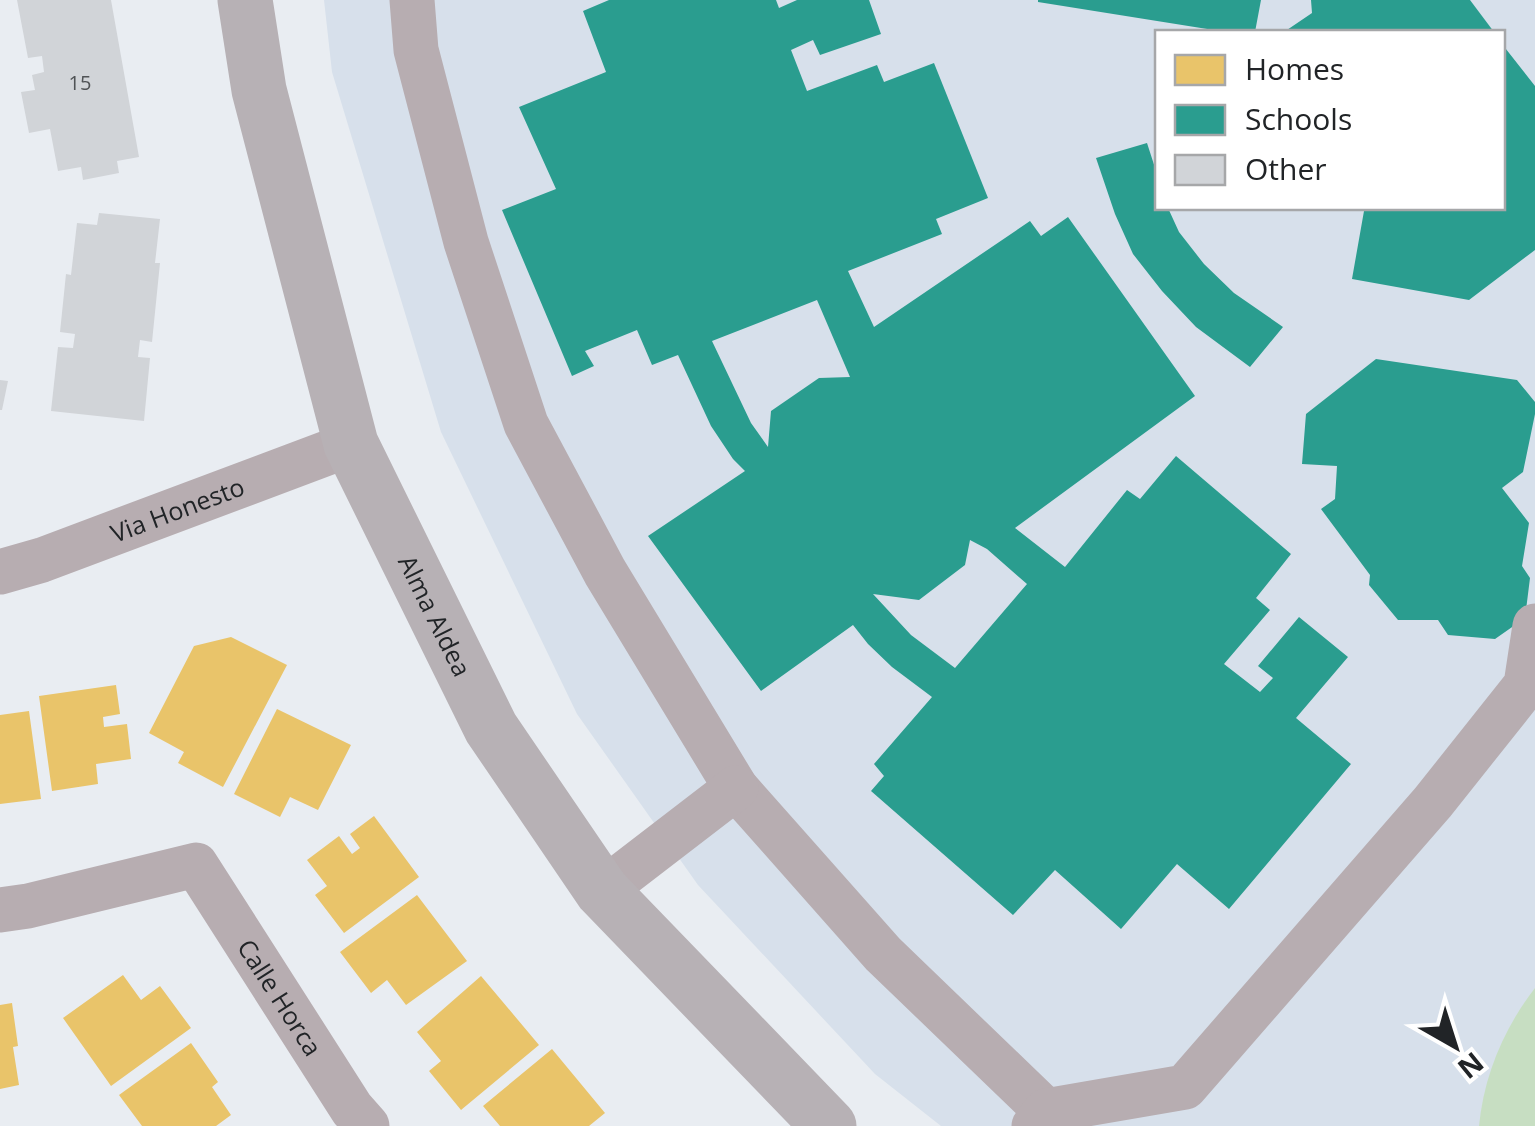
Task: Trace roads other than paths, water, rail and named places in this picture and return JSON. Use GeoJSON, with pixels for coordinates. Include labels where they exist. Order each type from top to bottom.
{"type":"FeatureCollection","features":[{"type":"Feature","properties":{"kind":"main road","name":"Alma Aldea"},"geometry":{"type":"LineString","coordinates":[[245,0],[259,90],[351,444],[491,728],[602,891],[829,1126]]}},
{"type":"Feature","properties":{"kind":"street"},"geometry":{"type":"LineString","coordinates":[[412,0],[416,50],[466,242],[526,424],[605,572],[736,788],[884,954],[1040,1119],[1185,1087],[1433,802],[1526,685],[1535,626]]}},
{"type":"Feature","properties":{"kind":"street","name":"Via Honesto"},"geometry":{"type":"LineString","coordinates":[[0,572],[42,560],[351,444]]}},
{"type":"Feature","properties":{"kind":"street"},"geometry":{"type":"LineString","coordinates":[[602,891],[736,788]]}},
{"type":"Feature","properties":{"kind":"street","name":"Calle Horca"},"geometry":{"type":"LineString","coordinates":[[0,910],[196,865],[366,1126]]}}]}
